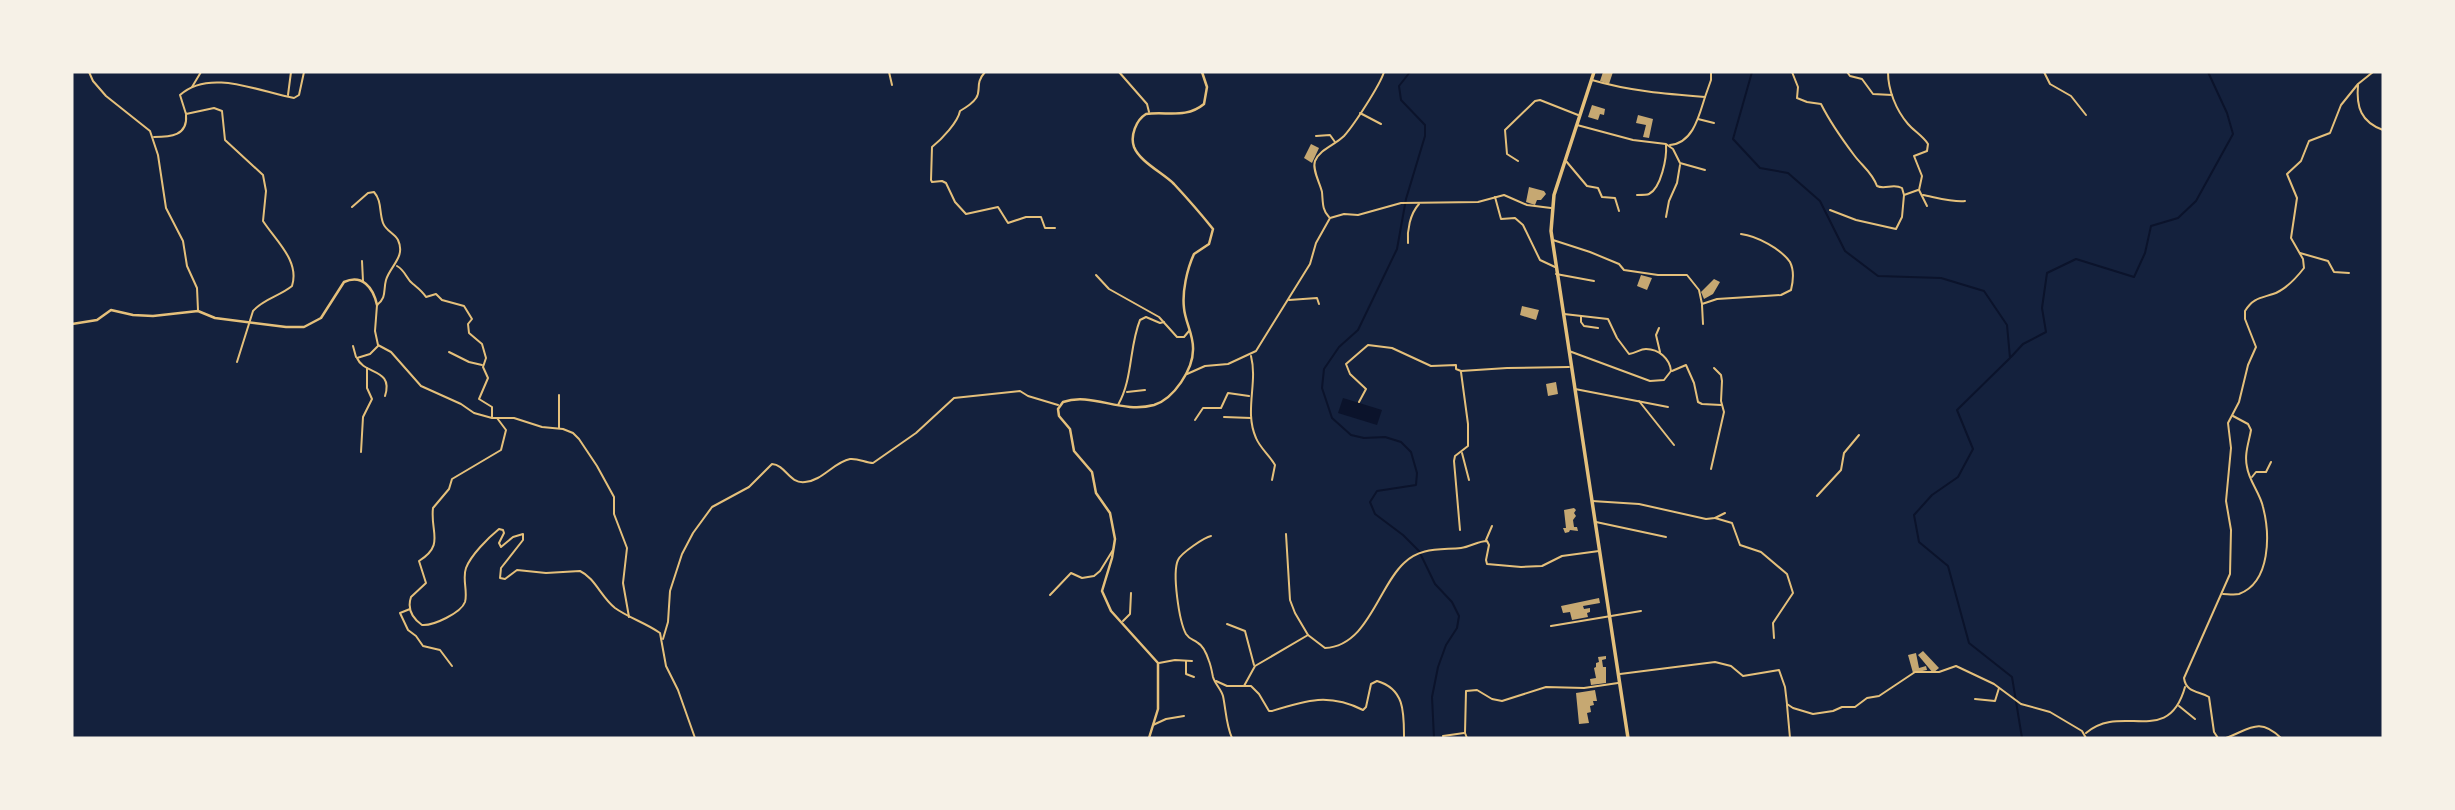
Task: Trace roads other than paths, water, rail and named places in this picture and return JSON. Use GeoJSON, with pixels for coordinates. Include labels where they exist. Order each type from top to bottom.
{"type":"FeatureCollection","features":[{"type":"Feature","properties":{"kind":"highway"},"geometry":{"type":"LineString","coordinates":[[1594,72],[1552,209],[1552,240],[1628,738]]}},
{"type":"Feature","properties":{"kind":"street"},"geometry":{"type":"LineString","coordinates":[[89,72],[98,88],[148,127],[158,155],[166,208],[183,241],[187,266],[197,288],[198,311]]}},
{"type":"Feature","properties":{"kind":"street"},"geometry":{"type":"LineString","coordinates":[[192,88],[201,72]]}},
{"type":"Feature","properties":{"kind":"street"},"geometry":{"type":"LineString","coordinates":[[287,97],[291,72]]}},
{"type":"Feature","properties":{"kind":"street"},"geometry":{"type":"LineString","coordinates":[[152,137],[179,134],[186,126],[186,114],[180,95],[192,88],[217,83],[298,97],[304,72]]}},
{"type":"Feature","properties":{"kind":"street"},"geometry":{"type":"LineString","coordinates":[[889,72],[892,85]]}},
{"type":"Feature","properties":{"kind":"street"},"geometry":{"type":"LineString","coordinates":[[985,72],[980,78],[980,92],[975,102],[960,111],[959,120],[946,130],[941,140],[932,148],[930,180],[946,183],[954,202],[966,214],[998,207],[1008,223],[1026,217],[1041,217],[1045,228],[1055,228]]}},
{"type":"Feature","properties":{"kind":"street"},"geometry":{"type":"LineString","coordinates":[[1119,72],[1147,104],[1149,113]]}},
{"type":"Feature","properties":{"kind":"street"},"geometry":{"type":"LineString","coordinates":[[1149,738],[1158,709],[1158,663],[1109,608],[1103,594],[1103,581],[1114,550],[1115,536],[1109,510],[1097,495],[1092,472],[1074,451],[1070,429],[1058,414],[1059,406],[1067,400],[1075,399],[1133,408],[1163,401],[1182,383],[1194,352],[1184,303],[1191,261],[1194,254],[1209,244],[1213,229],[1172,182],[1137,152],[1133,144],[1134,132],[1141,117],[1149,113],[1175,114],[1204,104],[1207,94],[1206,79],[1202,72]]}},
{"type":"Feature","properties":{"kind":"street"},"geometry":{"type":"LineString","coordinates":[[1330,218],[1324,210],[1314,168],[1317,157],[1345,134],[1376,89],[1384,72]]}},
{"type":"Feature","properties":{"kind":"street"},"geometry":{"type":"LineString","coordinates":[[1576,125],[1633,140],[1668,145],[1684,141],[1697,119],[1711,80],[1711,72]]}},
{"type":"Feature","properties":{"kind":"street"},"geometry":{"type":"LineString","coordinates":[[1792,72],[1798,87],[1797,98],[1821,104],[1860,164],[1872,174],[1877,186],[1882,188],[1896,185],[1902,188],[1904,195],[1902,217],[1895,229],[1856,220],[1830,210]]}},
{"type":"Feature","properties":{"kind":"street"},"geometry":{"type":"LineString","coordinates":[[1847,72],[1850,76],[1862,79],[1873,93],[1893,95]]}},
{"type":"Feature","properties":{"kind":"street"},"geometry":{"type":"LineString","coordinates":[[1888,72],[1894,102],[1903,118],[1928,144],[1927,151],[1914,156],[1922,176],[1919,190],[1927,206]]}},
{"type":"Feature","properties":{"kind":"street"},"geometry":{"type":"LineString","coordinates":[[2044,72],[2050,84],[2071,96],[2086,115]]}},
{"type":"Feature","properties":{"kind":"street"},"geometry":{"type":"LineString","coordinates":[[2085,734],[2093,727],[2105,723],[2166,718],[2178,706],[2186,672],[2222,594],[2232,565],[2226,501],[2231,448],[2228,424],[2242,394],[2248,365],[2256,347],[2245,319],[2245,311],[2256,298],[2280,290],[2302,271],[2304,264],[2291,236],[2296,195],[2287,174],[2301,161],[2309,141],[2330,133],[2339,108],[2358,83],[2373,72]]}},
{"type":"Feature","properties":{"kind":"street"},"geometry":{"type":"LineString","coordinates":[[1591,80],[1662,94],[1705,97]]}},
{"type":"Feature","properties":{"kind":"street"},"geometry":{"type":"LineString","coordinates":[[2358,83],[2361,115],[2371,125],[2383,130]]}},
{"type":"Feature","properties":{"kind":"street"},"geometry":{"type":"LineString","coordinates":[[1518,161],[1507,154],[1505,130],[1535,101],[1540,100],[1579,116]]}},
{"type":"Feature","properties":{"kind":"street"},"geometry":{"type":"LineString","coordinates":[[186,114],[210,108],[222,111],[225,140],[263,175],[266,191],[263,221],[291,262],[294,276],[292,286],[256,308],[237,362]]}},
{"type":"Feature","properties":{"kind":"street"},"geometry":{"type":"LineString","coordinates":[[1360,112],[1381,124]]}},
{"type":"Feature","properties":{"kind":"street"},"geometry":{"type":"LineString","coordinates":[[1697,119],[1714,123]]}},
{"type":"Feature","properties":{"kind":"street"},"geometry":{"type":"LineString","coordinates":[[1316,136],[1330,135],[1335,143]]}},
{"type":"Feature","properties":{"kind":"street"},"geometry":{"type":"LineString","coordinates":[[1668,145],[1680,163],[1705,170]]}},
{"type":"Feature","properties":{"kind":"street"},"geometry":{"type":"LineString","coordinates":[[1637,195],[1652,192],[1665,166],[1668,145]]}},
{"type":"Feature","properties":{"kind":"street"},"geometry":{"type":"LineString","coordinates":[[1565,160],[1587,186],[1601,189],[1602,197],[1615,198],[1619,211]]}},
{"type":"Feature","properties":{"kind":"street"},"geometry":{"type":"LineString","coordinates":[[1665,217],[1677,184],[1680,163]]}},
{"type":"Feature","properties":{"kind":"street"},"geometry":{"type":"LineString","coordinates":[[1904,195],[1919,190]]}},
{"type":"Feature","properties":{"kind":"street"},"geometry":{"type":"LineString","coordinates":[[352,207],[368,193],[376,194],[384,226],[398,241],[399,256],[387,278],[385,296],[377,305]]}},
{"type":"Feature","properties":{"kind":"street"},"geometry":{"type":"LineString","coordinates":[[1185,374],[1205,366],[1223,365],[1251,355],[1266,338],[1310,264],[1316,243],[1330,218],[1344,214],[1358,215],[1401,203],[1478,201],[1504,195],[1527,205],[1552,209]]}},
{"type":"Feature","properties":{"kind":"street"},"geometry":{"type":"LineString","coordinates":[[1922,195],[1942,197],[1955,203],[1965,201]]}},
{"type":"Feature","properties":{"kind":"street"},"geometry":{"type":"LineString","coordinates":[[1495,197],[1501,219],[1515,218],[1523,225],[1539,260],[1555,267]]}},
{"type":"Feature","properties":{"kind":"street"},"geometry":{"type":"LineString","coordinates":[[1408,243],[1410,222],[1420,203]]}},
{"type":"Feature","properties":{"kind":"street"},"geometry":{"type":"LineString","coordinates":[[1702,304],[1717,299],[1781,295],[1791,290],[1793,277],[1789,261],[1765,243],[1741,234]]}},
{"type":"Feature","properties":{"kind":"street"},"geometry":{"type":"LineString","coordinates":[[1552,240],[1619,264],[1624,270],[1658,275],[1687,275],[1699,290],[1703,324]]}},
{"type":"Feature","properties":{"kind":"street"},"geometry":{"type":"LineString","coordinates":[[2299,253],[2328,261],[2334,272],[2349,273]]}},
{"type":"Feature","properties":{"kind":"street"},"geometry":{"type":"LineString","coordinates":[[362,261],[363,281]]}},
{"type":"Feature","properties":{"kind":"street"},"geometry":{"type":"LineString","coordinates":[[396,265],[405,270],[411,283],[421,288],[426,297],[436,294],[442,299],[464,306],[472,319],[468,324],[469,333],[482,344],[486,358],[483,365],[488,378],[478,399],[492,407],[492,418]]}},
{"type":"Feature","properties":{"kind":"street"},"geometry":{"type":"LineString","coordinates":[[1556,274],[1594,281]]}},
{"type":"Feature","properties":{"kind":"street"},"geometry":{"type":"LineString","coordinates":[[1096,275],[1109,289],[1158,317],[1177,337],[1184,337],[1190,330]]}},
{"type":"Feature","properties":{"kind":"street"},"geometry":{"type":"LineString","coordinates":[[72,324],[97,320],[111,310],[153,316],[198,311],[215,318],[294,328],[308,326],[325,313],[345,281],[354,279],[363,281],[371,288],[377,305],[375,328],[378,345],[372,353],[357,358]]}},
{"type":"Feature","properties":{"kind":"street"},"geometry":{"type":"LineString","coordinates":[[1288,300],[1317,298],[1319,304]]}},
{"type":"Feature","properties":{"kind":"street"},"geometry":{"type":"LineString","coordinates":[[1563,314],[1608,319],[1629,354],[1645,349],[1661,354]]}},
{"type":"Feature","properties":{"kind":"street"},"geometry":{"type":"LineString","coordinates":[[1581,315],[1584,326],[1598,328]]}},
{"type":"Feature","properties":{"kind":"street"},"geometry":{"type":"LineString","coordinates":[[1118,406],[1126,392],[1140,320],[1146,317],[1164,323]]}},
{"type":"Feature","properties":{"kind":"street"},"geometry":{"type":"LineString","coordinates":[[1659,328],[1656,335],[1661,354],[1671,365],[1671,371]]}},
{"type":"Feature","properties":{"kind":"street"},"geometry":{"type":"LineString","coordinates":[[378,345],[391,352],[425,388],[480,416],[514,418],[573,433],[587,449],[614,497],[614,514],[627,548],[624,590],[629,618]]}},
{"type":"Feature","properties":{"kind":"street"},"geometry":{"type":"LineString","coordinates":[[1359,402],[1366,389],[1350,374],[1346,365],[1368,345],[1392,348],[1431,366],[1456,365],[1456,369],[1461,371],[1570,367]]}},
{"type":"Feature","properties":{"kind":"street"},"geometry":{"type":"LineString","coordinates":[[353,346],[358,363],[384,379],[387,390],[384,396]]}},
{"type":"Feature","properties":{"kind":"street"},"geometry":{"type":"LineString","coordinates":[[1568,351],[1650,381],[1664,380],[1671,371],[1686,365],[1698,402],[1722,404]]}},
{"type":"Feature","properties":{"kind":"street"},"geometry":{"type":"LineString","coordinates":[[449,352],[468,362],[483,365]]}},
{"type":"Feature","properties":{"kind":"street"},"geometry":{"type":"LineString","coordinates":[[1251,355],[1254,378],[1252,418],[1256,439],[1275,465],[1272,481]]}},
{"type":"Feature","properties":{"kind":"street"},"geometry":{"type":"LineString","coordinates":[[361,452],[363,417],[372,399],[367,388],[367,368]]}},
{"type":"Feature","properties":{"kind":"street"},"geometry":{"type":"LineString","coordinates":[[1711,469],[1724,415],[1721,375],[1714,368]]}},
{"type":"Feature","properties":{"kind":"street"},"geometry":{"type":"LineString","coordinates":[[1460,530],[1454,461],[1455,456],[1468,446],[1461,371]]}},
{"type":"Feature","properties":{"kind":"street"},"geometry":{"type":"LineString","coordinates":[[1574,389],[1668,407]]}},
{"type":"Feature","properties":{"kind":"street"},"geometry":{"type":"LineString","coordinates":[[1126,392],[1145,390]]}},
{"type":"Feature","properties":{"kind":"street"},"geometry":{"type":"LineString","coordinates":[[663,640],[668,622],[670,591],[685,546],[712,506],[749,487],[768,466],[776,463],[782,466],[794,480],[800,482],[815,479],[850,459],[873,464],[916,433],[956,397],[1020,391],[1027,396],[1054,402],[1059,406]]}},
{"type":"Feature","properties":{"kind":"street"},"geometry":{"type":"LineString","coordinates":[[1195,420],[1203,408],[1221,408],[1228,393],[1251,396]]}},
{"type":"Feature","properties":{"kind":"street"},"geometry":{"type":"LineString","coordinates":[[559,396],[559,429]]}},
{"type":"Feature","properties":{"kind":"street"},"geometry":{"type":"LineString","coordinates":[[1638,401],[1674,445]]}},
{"type":"Feature","properties":{"kind":"street"},"geometry":{"type":"LineString","coordinates":[[2222,594],[2238,594],[2247,588],[2257,577],[2266,558],[2267,545],[2263,506],[2246,460],[2251,430],[2248,424],[2232,415]]}},
{"type":"Feature","properties":{"kind":"street"},"geometry":{"type":"LineString","coordinates":[[1224,416],[1252,418]]}},
{"type":"Feature","properties":{"kind":"street"},"geometry":{"type":"LineString","coordinates":[[497,418],[506,430],[502,450],[452,479],[449,489],[433,508],[435,542],[430,553],[419,561],[426,583],[411,597],[410,609],[415,620],[425,626],[441,621],[461,608],[464,603],[467,566],[495,532],[502,529],[504,533],[500,547],[523,534],[524,538],[501,568],[501,579],[506,579],[517,569],[546,573],[580,571],[592,580],[607,601],[629,618],[660,633],[666,666],[680,695],[695,738]]}},
{"type":"Feature","properties":{"kind":"street"},"geometry":{"type":"LineString","coordinates":[[1817,496],[1841,470],[1844,453],[1859,435]]}},
{"type":"Feature","properties":{"kind":"street"},"geometry":{"type":"LineString","coordinates":[[1462,452],[1469,480]]}},
{"type":"Feature","properties":{"kind":"street"},"geometry":{"type":"LineString","coordinates":[[2251,478],[2255,472],[2266,471],[2272,462]]}},
{"type":"Feature","properties":{"kind":"street"},"geometry":{"type":"LineString","coordinates":[[1591,501],[1639,504],[1706,519],[1725,513]]}},
{"type":"Feature","properties":{"kind":"street"},"geometry":{"type":"LineString","coordinates":[[1715,518],[1732,523],[1740,545],[1761,552],[1791,579],[1793,593],[1773,623],[1774,638]]}},
{"type":"Feature","properties":{"kind":"street"},"geometry":{"type":"LineString","coordinates":[[1595,522],[1666,537]]}},
{"type":"Feature","properties":{"kind":"street"},"geometry":{"type":"LineString","coordinates":[[1486,541],[1492,526]]}},
{"type":"Feature","properties":{"kind":"street"},"geometry":{"type":"LineString","coordinates":[[1286,534],[1290,600],[1308,635],[1325,648],[1330,648],[1357,632],[1370,618],[1388,583],[1402,564],[1414,556],[1426,550],[1463,548],[1486,541]]}},
{"type":"Feature","properties":{"kind":"street"},"geometry":{"type":"LineString","coordinates":[[1211,536],[1202,538],[1197,546],[1182,553],[1175,570],[1181,622],[1188,637],[1198,642],[1203,649],[1223,695],[1232,738]]}},
{"type":"Feature","properties":{"kind":"street"},"geometry":{"type":"LineString","coordinates":[[1486,541],[1489,545],[1486,563],[1489,565],[1542,566],[1558,557],[1599,551]]}},
{"type":"Feature","properties":{"kind":"street"},"geometry":{"type":"LineString","coordinates":[[1050,595],[1071,573],[1086,578],[1097,574],[1114,550]]}},
{"type":"Feature","properties":{"kind":"street"},"geometry":{"type":"LineString","coordinates":[[1122,622],[1130,614],[1130,593]]}},
{"type":"Feature","properties":{"kind":"street"},"geometry":{"type":"LineString","coordinates":[[410,609],[400,613],[408,631],[416,636],[423,646],[440,650],[452,666]]}},
{"type":"Feature","properties":{"kind":"street"},"geometry":{"type":"LineString","coordinates":[[1551,625],[1642,611]]}},
{"type":"Feature","properties":{"kind":"street"},"geometry":{"type":"LineString","coordinates":[[1227,624],[1245,631],[1255,666]]}},
{"type":"Feature","properties":{"kind":"street"},"geometry":{"type":"LineString","coordinates":[[1244,685],[1255,666],[1308,635]]}},
{"type":"Feature","properties":{"kind":"street"},"geometry":{"type":"LineString","coordinates":[[1186,660],[1186,674],[1194,677]]}},
{"type":"Feature","properties":{"kind":"street"},"geometry":{"type":"LineString","coordinates":[[1158,663],[1192,661]]}},
{"type":"Feature","properties":{"kind":"street"},"geometry":{"type":"LineString","coordinates":[[1619,674],[1715,662],[1731,666],[1743,676],[1779,670],[1785,687],[1790,738]]}},
{"type":"Feature","properties":{"kind":"street"},"geometry":{"type":"LineString","coordinates":[[1787,704],[1800,711],[1817,714],[1842,707],[1855,707],[1867,698],[1879,696],[1915,672],[1939,672],[1954,666],[1984,678],[2021,704],[2050,712],[2085,734],[2086,738]]}},
{"type":"Feature","properties":{"kind":"street"},"geometry":{"type":"LineString","coordinates":[[1215,680],[1227,686],[1251,685],[1272,711],[1314,699],[1348,702],[1363,710],[1371,684],[1377,681],[1387,684],[1402,702],[1404,738]]}},
{"type":"Feature","properties":{"kind":"street"},"geometry":{"type":"LineString","coordinates":[[1467,738],[1464,699],[1466,691],[1472,689],[1502,701],[1546,687],[1584,688],[1620,683]]}},
{"type":"Feature","properties":{"kind":"street"},"geometry":{"type":"LineString","coordinates":[[2185,684],[2191,690],[2209,697],[2214,732],[2218,738]]}},
{"type":"Feature","properties":{"kind":"street"},"geometry":{"type":"LineString","coordinates":[[1975,699],[1995,701],[1999,687]]}},
{"type":"Feature","properties":{"kind":"street"},"geometry":{"type":"LineString","coordinates":[[2178,706],[2195,719]]}},
{"type":"Feature","properties":{"kind":"street"},"geometry":{"type":"LineString","coordinates":[[1153,726],[1166,719],[1184,716]]}},
{"type":"Feature","properties":{"kind":"street"},"geometry":{"type":"LineString","coordinates":[[2226,738],[2258,726],[2268,727],[2281,738]]}},
{"type":"Feature","properties":{"kind":"street"},"geometry":{"type":"LineString","coordinates":[[1443,736],[1465,733]]}},
{"type":"Feature","properties":{"kind":"water"},"geometry":{"type":"Polygon","coordinates":[[[1343,398],[1382,410],[1377,425],[1338,413],[1343,398]]]}},
{"type":"Feature","properties":{"kind":"waterway"},"geometry":{"type":"LineString","coordinates":[[1410,72],[1399,86],[1401,100],[1425,125],[1425,136],[1406,199],[1397,249],[1358,330],[1339,347],[1324,369],[1322,388],[1332,418],[1351,435],[1364,438],[1385,437],[1401,442],[1411,452],[1417,473],[1416,485],[1377,491],[1370,502],[1375,514],[1419,551],[1435,584],[1452,602],[1459,616],[1457,628],[1446,645],[1438,667],[1432,697],[1434,738]]}},
{"type":"Feature","properties":{"kind":"waterway"},"geometry":{"type":"LineString","coordinates":[[1752,72],[1733,139],[1760,168],[1788,173],[1820,201],[1845,251],[1878,276],[1941,278],[1984,291],[2007,325],[2010,358],[1957,410],[1973,449],[1958,477],[1932,495],[1914,515],[1919,542],[1948,566],[1969,643],[2012,677],[2022,738]]}},
{"type":"Feature","properties":{"kind":"waterway"},"geometry":{"type":"LineString","coordinates":[[2011,357],[2023,344],[2046,332],[2042,308],[2047,273],[2076,259],[2134,277],[2145,253],[2151,226],[2178,218],[2196,201],[2233,134],[2227,113],[2208,72]]}}]}
